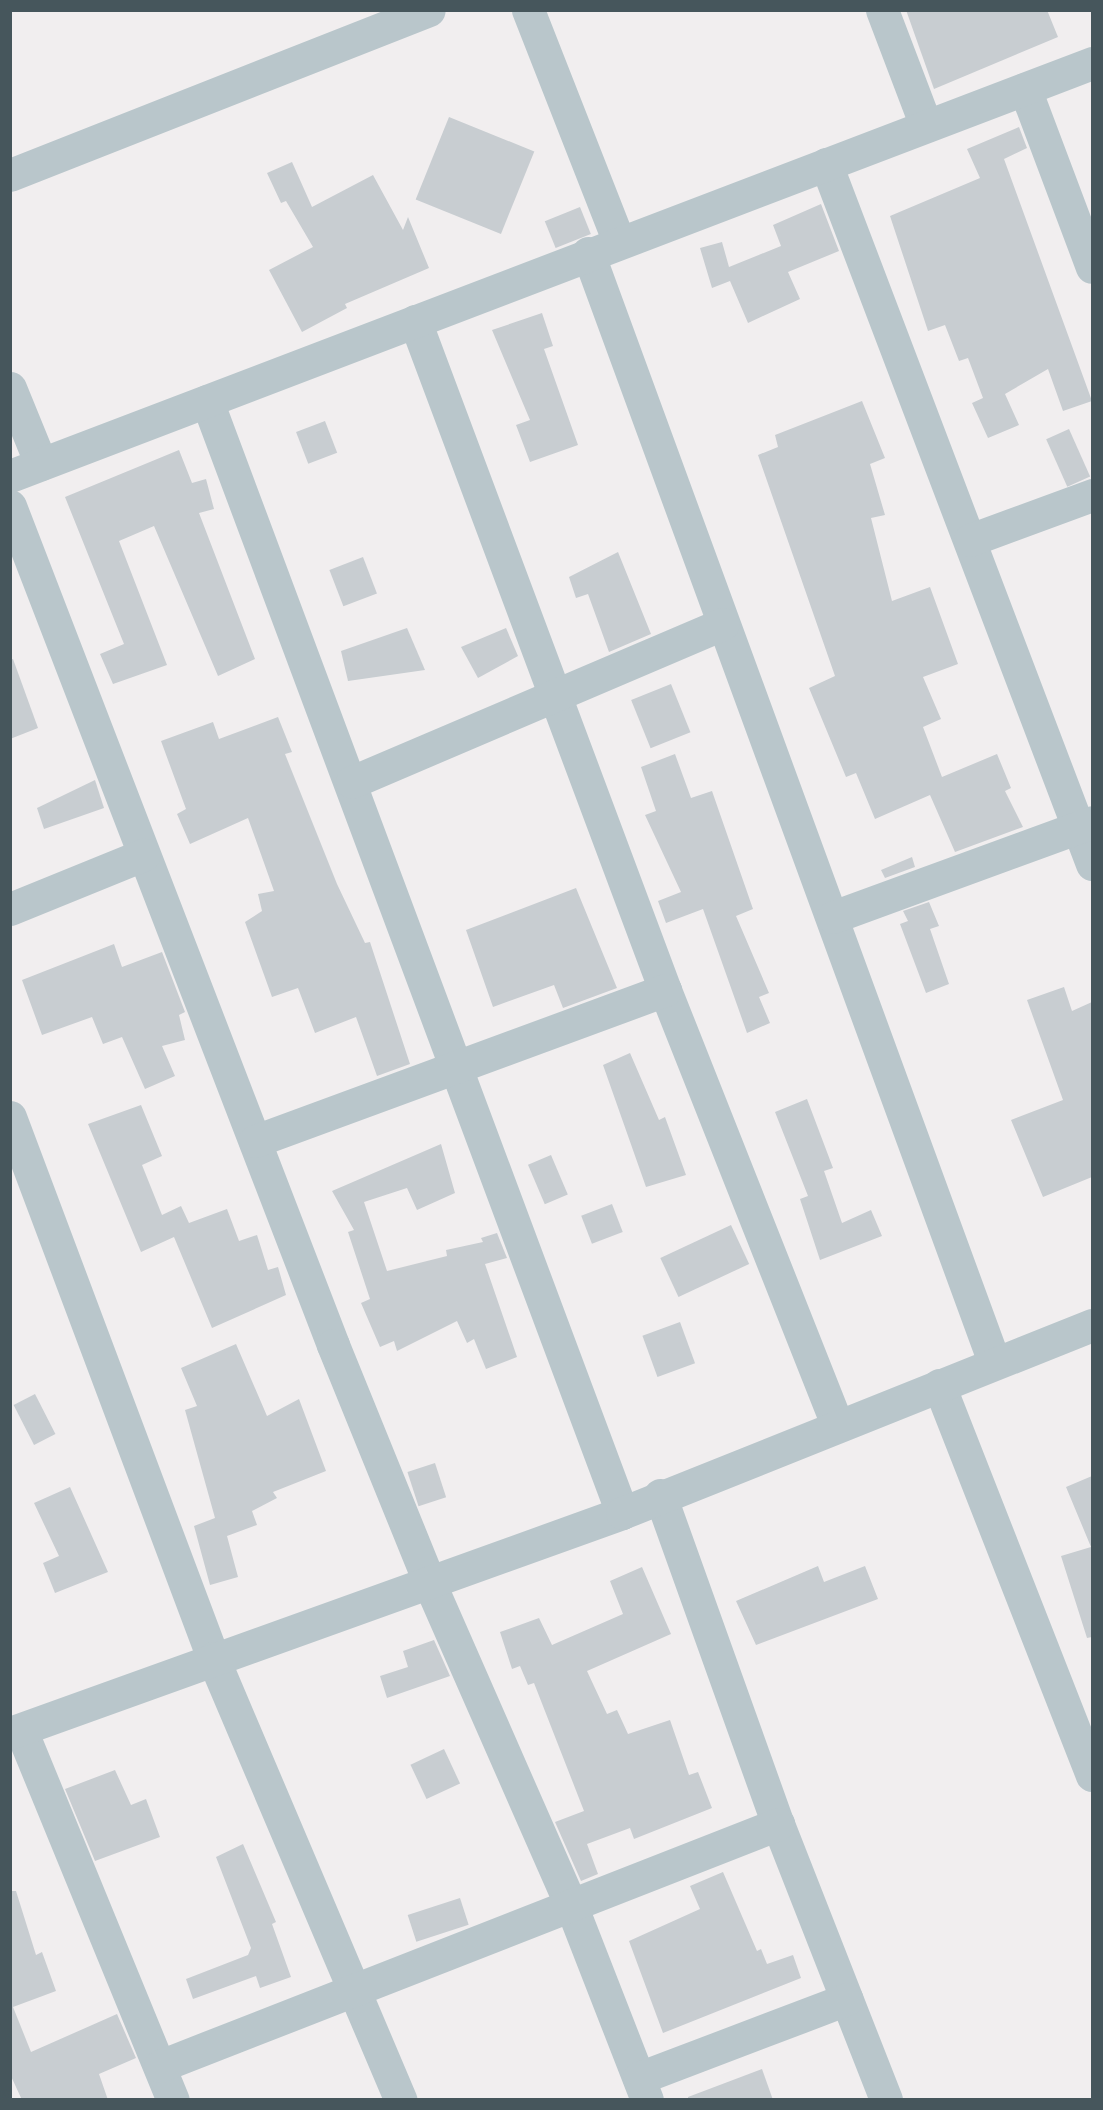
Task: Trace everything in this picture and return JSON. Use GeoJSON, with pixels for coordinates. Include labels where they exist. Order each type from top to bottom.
{"type":"FeatureCollection","features":[{"type":"Feature","properties":{"kind":"street"},"geometry":{"type":"LineString","coordinates":[[10,175],[429,10]]}},
{"type":"Feature","properties":{"kind":"street"},"geometry":{"type":"LineString","coordinates":[[528,10],[618,242]]}},
{"type":"Feature","properties":{"kind":"street"},"geometry":{"type":"LineString","coordinates":[[882,10],[926,126]]}},
{"type":"Feature","properties":{"kind":"street"},"geometry":{"type":"LineString","coordinates":[[10,476],[588,253],[1092,63]]}},
{"type":"Feature","properties":{"kind":"street"},"geometry":{"type":"LineString","coordinates":[[1025,89],[1092,267]]}},
{"type":"Feature","properties":{"kind":"street"},"geometry":{"type":"LineString","coordinates":[[826,164],[970,540],[1085,825],[1092,864]]}},
{"type":"Feature","properties":{"kind":"street"},"geometry":{"type":"LineString","coordinates":[[588,253],[994,1362]]}},
{"type":"Feature","properties":{"kind":"street"},"geometry":{"type":"LineString","coordinates":[[415,321],[552,693],[665,990],[836,1423]]}},
{"type":"Feature","properties":{"kind":"street"},"geometry":{"type":"LineString","coordinates":[[10,388],[41,464]]}},
{"type":"Feature","properties":{"kind":"street"},"geometry":{"type":"LineString","coordinates":[[207,400],[352,782],[454,1064],[622,1513]]}},
{"type":"Feature","properties":{"kind":"street"},"geometry":{"type":"LineString","coordinates":[[970,540],[1092,495]]}},
{"type":"Feature","properties":{"kind":"street"},"geometry":{"type":"LineString","coordinates":[[10,506],[143,855],[429,1582],[571,1905],[643,2089],[846,1999]]}},
{"type":"Feature","properties":{"kind":"street"},"geometry":{"type":"LineString","coordinates":[[352,782],[552,693],[723,624]]}},
{"type":"Feature","properties":{"kind":"street"},"geometry":{"type":"LineString","coordinates":[[833,917],[1085,825]]}},
{"type":"Feature","properties":{"kind":"street"},"geometry":{"type":"LineString","coordinates":[[10,909],[143,855]]}},
{"type":"Feature","properties":{"kind":"street"},"geometry":{"type":"LineString","coordinates":[[255,1141],[454,1064],[665,990]]}},
{"type":"Feature","properties":{"kind":"street"},"geometry":{"type":"LineString","coordinates":[[10,1117],[213,1659],[358,1988],[401,2100]]}},
{"type":"Feature","properties":{"kind":"street"},"geometry":{"type":"LineString","coordinates":[[173,2100],[16,1732],[622,1513],[660,1495],[836,1423],[1092,1325]]}},
{"type":"Feature","properties":{"kind":"street"},"geometry":{"type":"LineString","coordinates":[[939,1384],[1092,1774]]}},
{"type":"Feature","properties":{"kind":"street"},"geometry":{"type":"LineString","coordinates":[[660,1495],[778,1824],[886,2100]]}},
{"type":"Feature","properties":{"kind":"street"},"geometry":{"type":"LineString","coordinates":[[160,2066],[778,1824]]}},
{"type":"Feature","properties":{"kind":"building"},"geometry":{"type":"Polygon","coordinates":[[[906,10],[1047,10],[1058,37],[934,89],[906,10]]]}},
{"type":"Feature","properties":{"kind":"building"},"geometry":{"type":"Polygon","coordinates":[[[449,117],[534,151],[501,234],[416,200],[449,117]]]}},
{"type":"Feature","properties":{"kind":"building"},"geometry":{"type":"Polygon","coordinates":[[[1019,127],[1027,148],[1004,159],[1092,401],[1063,411],[1048,369],[1005,394],[1019,425],[988,438],[972,403],[983,398],[968,358],[959,361],[945,325],[928,331],[890,216],[980,178],[967,149],[1019,127]]]}},
{"type":"Feature","properties":{"kind":"building"},"geometry":{"type":"Polygon","coordinates":[[[292,162],[312,207],[373,175],[403,230],[408,217],[429,268],[345,304],[347,308],[302,332],[269,270],[313,247],[286,201],[281,203],[267,173],[292,162]]]}},
{"type":"Feature","properties":{"kind":"building"},"geometry":{"type":"Polygon","coordinates":[[[821,204],[839,251],[788,272],[800,299],[748,323],[730,281],[712,288],[700,248],[722,242],[729,267],[781,246],[773,225],[821,204]]]}},
{"type":"Feature","properties":{"kind":"building"},"geometry":{"type":"Polygon","coordinates":[[[580,207],[591,234],[556,248],[545,221],[580,207]]]}},
{"type":"Feature","properties":{"kind":"building"},"geometry":{"type":"Polygon","coordinates":[[[542,313],[553,346],[544,349],[578,445],[530,462],[516,425],[530,420],[492,330],[542,313]]]}},
{"type":"Feature","properties":{"kind":"building"},"geometry":{"type":"Polygon","coordinates":[[[862,401],[885,458],[870,464],[885,515],[871,518],[892,601],[930,587],[958,664],[923,677],[941,719],[923,727],[942,777],[997,754],[1011,788],[1005,791],[1023,827],[955,852],[930,795],[875,819],[856,773],[846,777],[809,688],[835,676],[758,455],[778,447],[775,435],[862,401]]]}},
{"type":"Feature","properties":{"kind":"building"},"geometry":{"type":"Polygon","coordinates":[[[325,421],[337,453],[308,464],[296,432],[325,421]]]}},
{"type":"Feature","properties":{"kind":"building"},"geometry":{"type":"Polygon","coordinates":[[[1069,429],[1090,477],[1067,487],[1046,439],[1069,429]]]}},
{"type":"Feature","properties":{"kind":"building"},"geometry":{"type":"Polygon","coordinates":[[[179,450],[192,483],[206,479],[214,509],[199,513],[255,659],[218,676],[154,526],[119,541],[167,665],[113,684],[100,654],[124,644],[65,497],[179,450]]]}},
{"type":"Feature","properties":{"kind":"building"},"geometry":{"type":"Polygon","coordinates":[[[618,552],[651,634],[609,652],[588,594],[576,598],[569,577],[618,552]]]}},
{"type":"Feature","properties":{"kind":"building"},"geometry":{"type":"Polygon","coordinates":[[[363,557],[377,593],[343,606],[329,570],[363,557]]]}},
{"type":"Feature","properties":{"kind":"building"},"geometry":{"type":"Polygon","coordinates":[[[407,628],[425,670],[348,681],[341,651],[407,628]]]}},
{"type":"Feature","properties":{"kind":"building"},"geometry":{"type":"Polygon","coordinates":[[[506,628],[518,656],[478,678],[461,647],[506,628]]]}},
{"type":"Feature","properties":{"kind":"building"},"geometry":{"type":"Polygon","coordinates":[[[13,659],[38,728],[10,739],[10,660],[13,659]]]}},
{"type":"Feature","properties":{"kind":"building"},"geometry":{"type":"Polygon","coordinates":[[[671,684],[690,732],[651,748],[631,700],[671,684]]]}},
{"type":"Feature","properties":{"kind":"building"},"geometry":{"type":"Polygon","coordinates":[[[278,717],[292,752],[285,754],[337,884],[365,943],[370,942],[410,1064],[377,1076],[356,1017],[315,1033],[298,988],[272,997],[245,922],[262,911],[258,894],[274,891],[248,818],[190,844],[177,814],[186,809],[161,741],[213,722],[219,739],[278,717]]]}},
{"type":"Feature","properties":{"kind":"building"},"geometry":{"type":"Polygon","coordinates":[[[675,754],[691,798],[712,791],[753,909],[736,916],[769,993],[759,997],[770,1023],[747,1033],[703,909],[666,923],[658,901],[681,892],[645,815],[656,811],[641,767],[675,754]]]}},
{"type":"Feature","properties":{"kind":"building"},"geometry":{"type":"Polygon","coordinates":[[[95,780],[104,808],[44,829],[37,808],[95,780]]]}},
{"type":"Feature","properties":{"kind":"building"},"geometry":{"type":"Polygon","coordinates":[[[912,857],[915,867],[885,878],[881,870],[912,857]]]}},
{"type":"Feature","properties":{"kind":"building"},"geometry":{"type":"Polygon","coordinates":[[[576,888],[617,988],[563,1008],[554,985],[493,1007],[466,930],[576,888]]]}},
{"type":"Feature","properties":{"kind":"building"},"geometry":{"type":"Polygon","coordinates":[[[929,902],[939,926],[930,929],[949,984],[926,993],[900,924],[908,921],[903,911],[929,902]]]}},
{"type":"Feature","properties":{"kind":"building"},"geometry":{"type":"Polygon","coordinates":[[[114,944],[122,967],[162,952],[185,1012],[179,1015],[185,1040],[162,1046],[175,1076],[145,1089],[122,1037],[103,1044],[92,1017],[42,1035],[22,980],[114,944]]]}},
{"type":"Feature","properties":{"kind":"building"},"geometry":{"type":"Polygon","coordinates":[[[1064,987],[1072,1011],[1092,1002],[1092,1177],[1043,1197],[1011,1120],[1063,1100],[1027,1000],[1064,987]]]}},
{"type":"Feature","properties":{"kind":"building"},"geometry":{"type":"Polygon","coordinates":[[[630,1053],[659,1120],[665,1117],[686,1175],[646,1187],[603,1065],[630,1053]]]}},
{"type":"Feature","properties":{"kind":"building"},"geometry":{"type":"Polygon","coordinates":[[[807,1099],[833,1168],[824,1171],[842,1223],[871,1210],[882,1236],[820,1260],[800,1199],[808,1196],[775,1112],[807,1099]]]}},
{"type":"Feature","properties":{"kind":"building"},"geometry":{"type":"Polygon","coordinates":[[[141,1105],[162,1156],[142,1165],[162,1215],[181,1206],[189,1223],[227,1209],[239,1241],[257,1235],[268,1270],[278,1267],[286,1295],[212,1328],[174,1237],[141,1252],[88,1124],[141,1105]]]}},
{"type":"Feature","properties":{"kind":"building"},"geometry":{"type":"Polygon","coordinates":[[[441,1144],[455,1193],[417,1210],[407,1188],[364,1202],[387,1271],[447,1256],[446,1250],[483,1242],[481,1238],[497,1233],[507,1258],[485,1264],[517,1357],[486,1369],[474,1339],[467,1343],[457,1321],[397,1351],[394,1341],[380,1347],[361,1303],[370,1299],[348,1232],[354,1230],[332,1191],[441,1144]]]}},
{"type":"Feature","properties":{"kind":"building"},"geometry":{"type":"Polygon","coordinates":[[[551,1155],[568,1195],[545,1204],[528,1165],[551,1155]]]}},
{"type":"Feature","properties":{"kind":"building"},"geometry":{"type":"Polygon","coordinates":[[[612,1204],[623,1232],[592,1244],[581,1216],[612,1204]]]}},
{"type":"Feature","properties":{"kind":"building"},"geometry":{"type":"Polygon","coordinates":[[[731,1225],[749,1264],[678,1297],[660,1258],[731,1225]]]}},
{"type":"Feature","properties":{"kind":"building"},"geometry":{"type":"Polygon","coordinates":[[[680,1322],[695,1363],[657,1377],[642,1336],[680,1322]]]}},
{"type":"Feature","properties":{"kind":"building"},"geometry":{"type":"Polygon","coordinates":[[[236,1344],[267,1416],[299,1399],[326,1471],[273,1492],[277,1498],[252,1511],[257,1525],[227,1536],[238,1577],[210,1585],[194,1526],[215,1518],[185,1410],[197,1406],[181,1368],[236,1344]]]}},
{"type":"Feature","properties":{"kind":"building"},"geometry":{"type":"Polygon","coordinates":[[[35,1394],[55,1434],[34,1445],[14,1405],[35,1394]]]}},
{"type":"Feature","properties":{"kind":"building"},"geometry":{"type":"Polygon","coordinates":[[[435,1463],[446,1497],[419,1506],[407,1472],[435,1463]]]}},
{"type":"Feature","properties":{"kind":"building"},"geometry":{"type":"Polygon","coordinates":[[[1092,1476],[1092,1637],[1087,1638],[1061,1556],[1091,1547],[1066,1487],[1092,1476]]]}},
{"type":"Feature","properties":{"kind":"building"},"geometry":{"type":"Polygon","coordinates":[[[70,1487],[108,1572],[55,1593],[43,1563],[59,1556],[34,1503],[70,1487]]]}},
{"type":"Feature","properties":{"kind":"building"},"geometry":{"type":"Polygon","coordinates":[[[818,1566],[824,1582],[865,1566],[878,1599],[756,1645],[736,1601],[818,1566]]]}},
{"type":"Feature","properties":{"kind":"building"},"geometry":{"type":"Polygon","coordinates":[[[642,1567],[671,1634],[587,1671],[607,1714],[617,1710],[628,1734],[670,1720],[689,1775],[698,1772],[712,1808],[634,1839],[630,1828],[587,1844],[598,1874],[581,1881],[555,1822],[584,1811],[534,1683],[528,1685],[520,1666],[512,1669],[500,1632],[539,1618],[552,1645],[623,1614],[610,1581],[642,1567]]]}},
{"type":"Feature","properties":{"kind":"building"},"geometry":{"type":"Polygon","coordinates":[[[434,1640],[450,1676],[387,1698],[380,1676],[408,1667],[403,1651],[434,1640]]]}},
{"type":"Feature","properties":{"kind":"building"},"geometry":{"type":"Polygon","coordinates":[[[444,1749],[460,1783],[427,1799],[410,1765],[444,1749]]]}},
{"type":"Feature","properties":{"kind":"building"},"geometry":{"type":"Polygon","coordinates":[[[115,1770],[131,1805],[146,1799],[160,1837],[95,1861],[65,1789],[115,1770]]]}},
{"type":"Feature","properties":{"kind":"building"},"geometry":{"type":"Polygon","coordinates":[[[243,1844],[276,1922],[272,1924],[291,1977],[260,1988],[256,1976],[193,1999],[186,1979],[248,1955],[251,1948],[216,1857],[243,1844]]]}},
{"type":"Feature","properties":{"kind":"building"},"geometry":{"type":"Polygon","coordinates":[[[723,1872],[757,1951],[761,1949],[767,1964],[793,1955],[801,1978],[663,2033],[629,1941],[700,1909],[690,1886],[723,1872]]]}},
{"type":"Feature","properties":{"kind":"building"},"geometry":{"type":"Polygon","coordinates":[[[10,1891],[16,1891],[36,1955],[42,1952],[56,1991],[13,2007],[31,2052],[117,2014],[136,2058],[99,2074],[108,2100],[22,2100],[10,2074],[10,1891]]]}},
{"type":"Feature","properties":{"kind":"building"},"geometry":{"type":"Polygon","coordinates":[[[460,1898],[469,1925],[416,1942],[408,1915],[460,1898]]]}},
{"type":"Feature","properties":{"kind":"building"},"geometry":{"type":"Polygon","coordinates":[[[762,2069],[773,2100],[688,2100],[688,2097],[762,2069]]]}}]}
